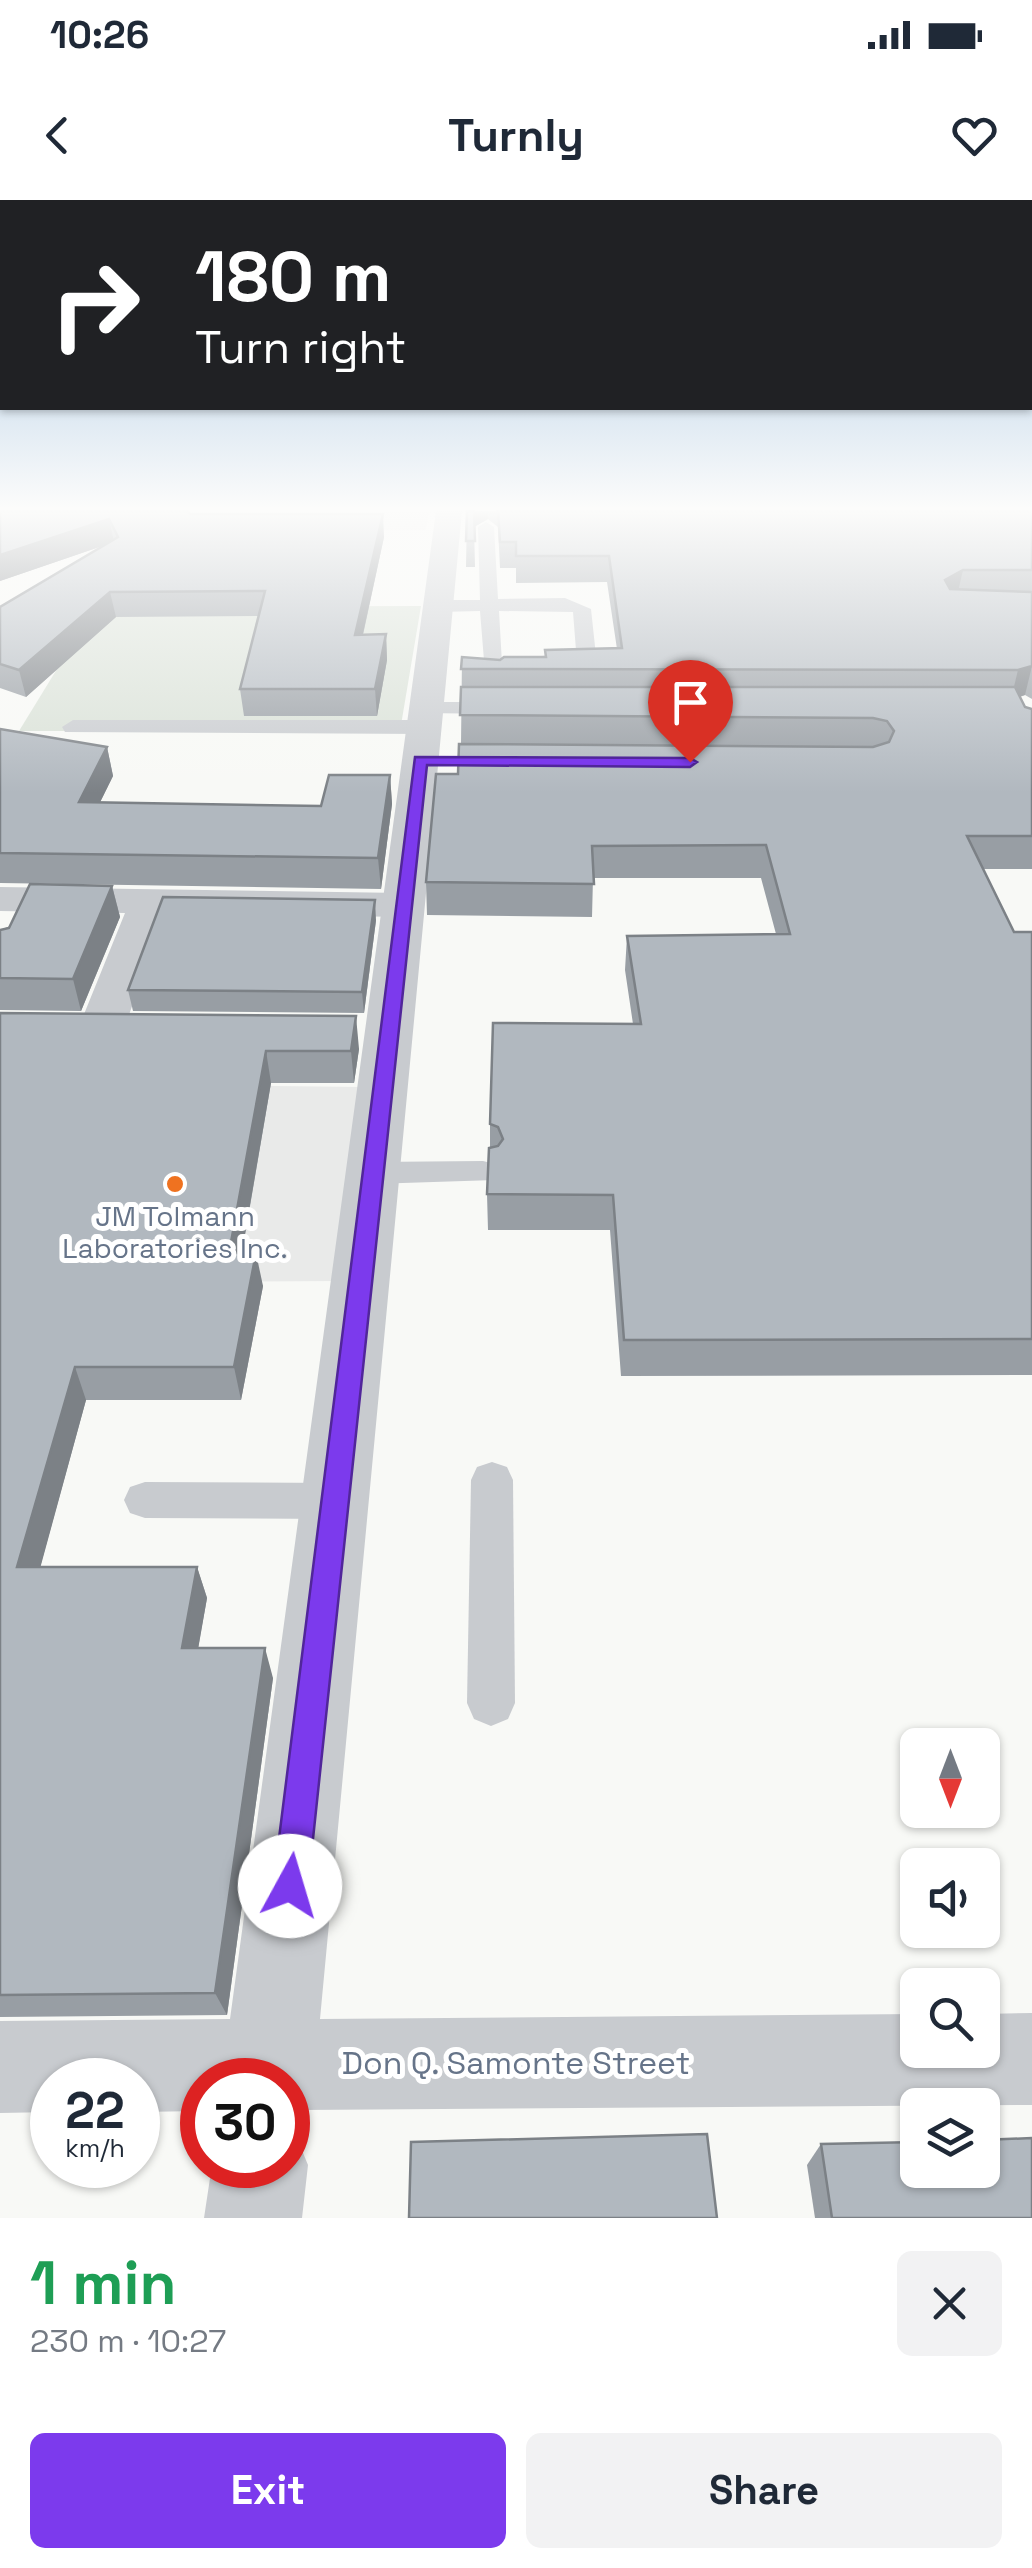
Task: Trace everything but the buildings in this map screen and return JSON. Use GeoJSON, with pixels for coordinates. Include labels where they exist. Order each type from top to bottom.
{"type":"FeatureCollection","features":[{"type":"Feature","properties":{"kind":"street"},"geometry":{"type":"LineString","coordinates":[[271,2058],[372,1173],[371,1031],[403,904],[432,739],[464,606]]}},
{"type":"Feature","properties":{"kind":"street"},"geometry":{"type":"LineString","coordinates":[[9,910],[150,901],[403,904]]}},
{"type":"Feature","properties":{"kind":"street"},"geometry":{"type":"LineString","coordinates":[[103,1029],[150,901]]}},
{"type":"Feature","properties":{"kind":"street","name":"Don Q. Samonte Street"},"geometry":{"type":"LineString","coordinates":[[310,2072],[1032,2059]]}},
{"type":"Feature","properties":{"kind":"street","name":"Don Q. Samonte Street"},"geometry":{"type":"LineString","coordinates":[[0,2067],[180,2071]]}},
{"type":"Feature","properties":{"kind":"street"},"geometry":{"type":"LineString","coordinates":[[253,2218],[257,2188]]}},
{"type":"Feature","properties":{"kind":"lane"},"geometry":{"type":"LineString","coordinates":[[464,606],[506,605]]}},
{"type":"Feature","properties":{"kind":"lane"},"geometry":{"type":"LineString","coordinates":[[464,606],[508,673],[571,671],[587,664],[582,609],[569,605]]}},
{"type":"Feature","properties":{"kind":"lane"},"geometry":{"type":"LineString","coordinates":[[74,726],[432,739],[526,708]]}},
{"type":"Feature","properties":{"kind":"lane"},"geometry":{"type":"LineString","coordinates":[[372,1173],[483,1172]]}},
{"type":"Feature","properties":{"kind":"lane"},"geometry":{"type":"LineString","coordinates":[[491,1703],[492,1480]]}},
{"type":"Feature","properties":{"kind":"lane"},"geometry":{"type":"LineString","coordinates":[[145,1500],[335,1501]]}},
{"type":"Feature","properties":{"kind":"shaded area"},"geometry":{"type":"Polygon","coordinates":[[[421,606],[400,731],[19,731],[95,607],[421,606]]]}},
{"type":"Feature","properties":{"kind":"shaded area","name":"JM Tolmann Laboratories Inc."},"geometry":{"type":"Polygon","coordinates":[[[0,1083],[362,1087],[338,1281],[0,1283],[0,1083]]]}},
{"type":"Feature","properties":{"kind":"place","name":"JM Tolmann Laboratories Inc."},"geometry":{"type":"Point","coordinates":[175,1184]}},
{"type":"Feature","properties":{"kind":"route"},"geometry":{"type":"LineString","coordinates":[[290,1886],[420,760],[690,762]]}}]}
